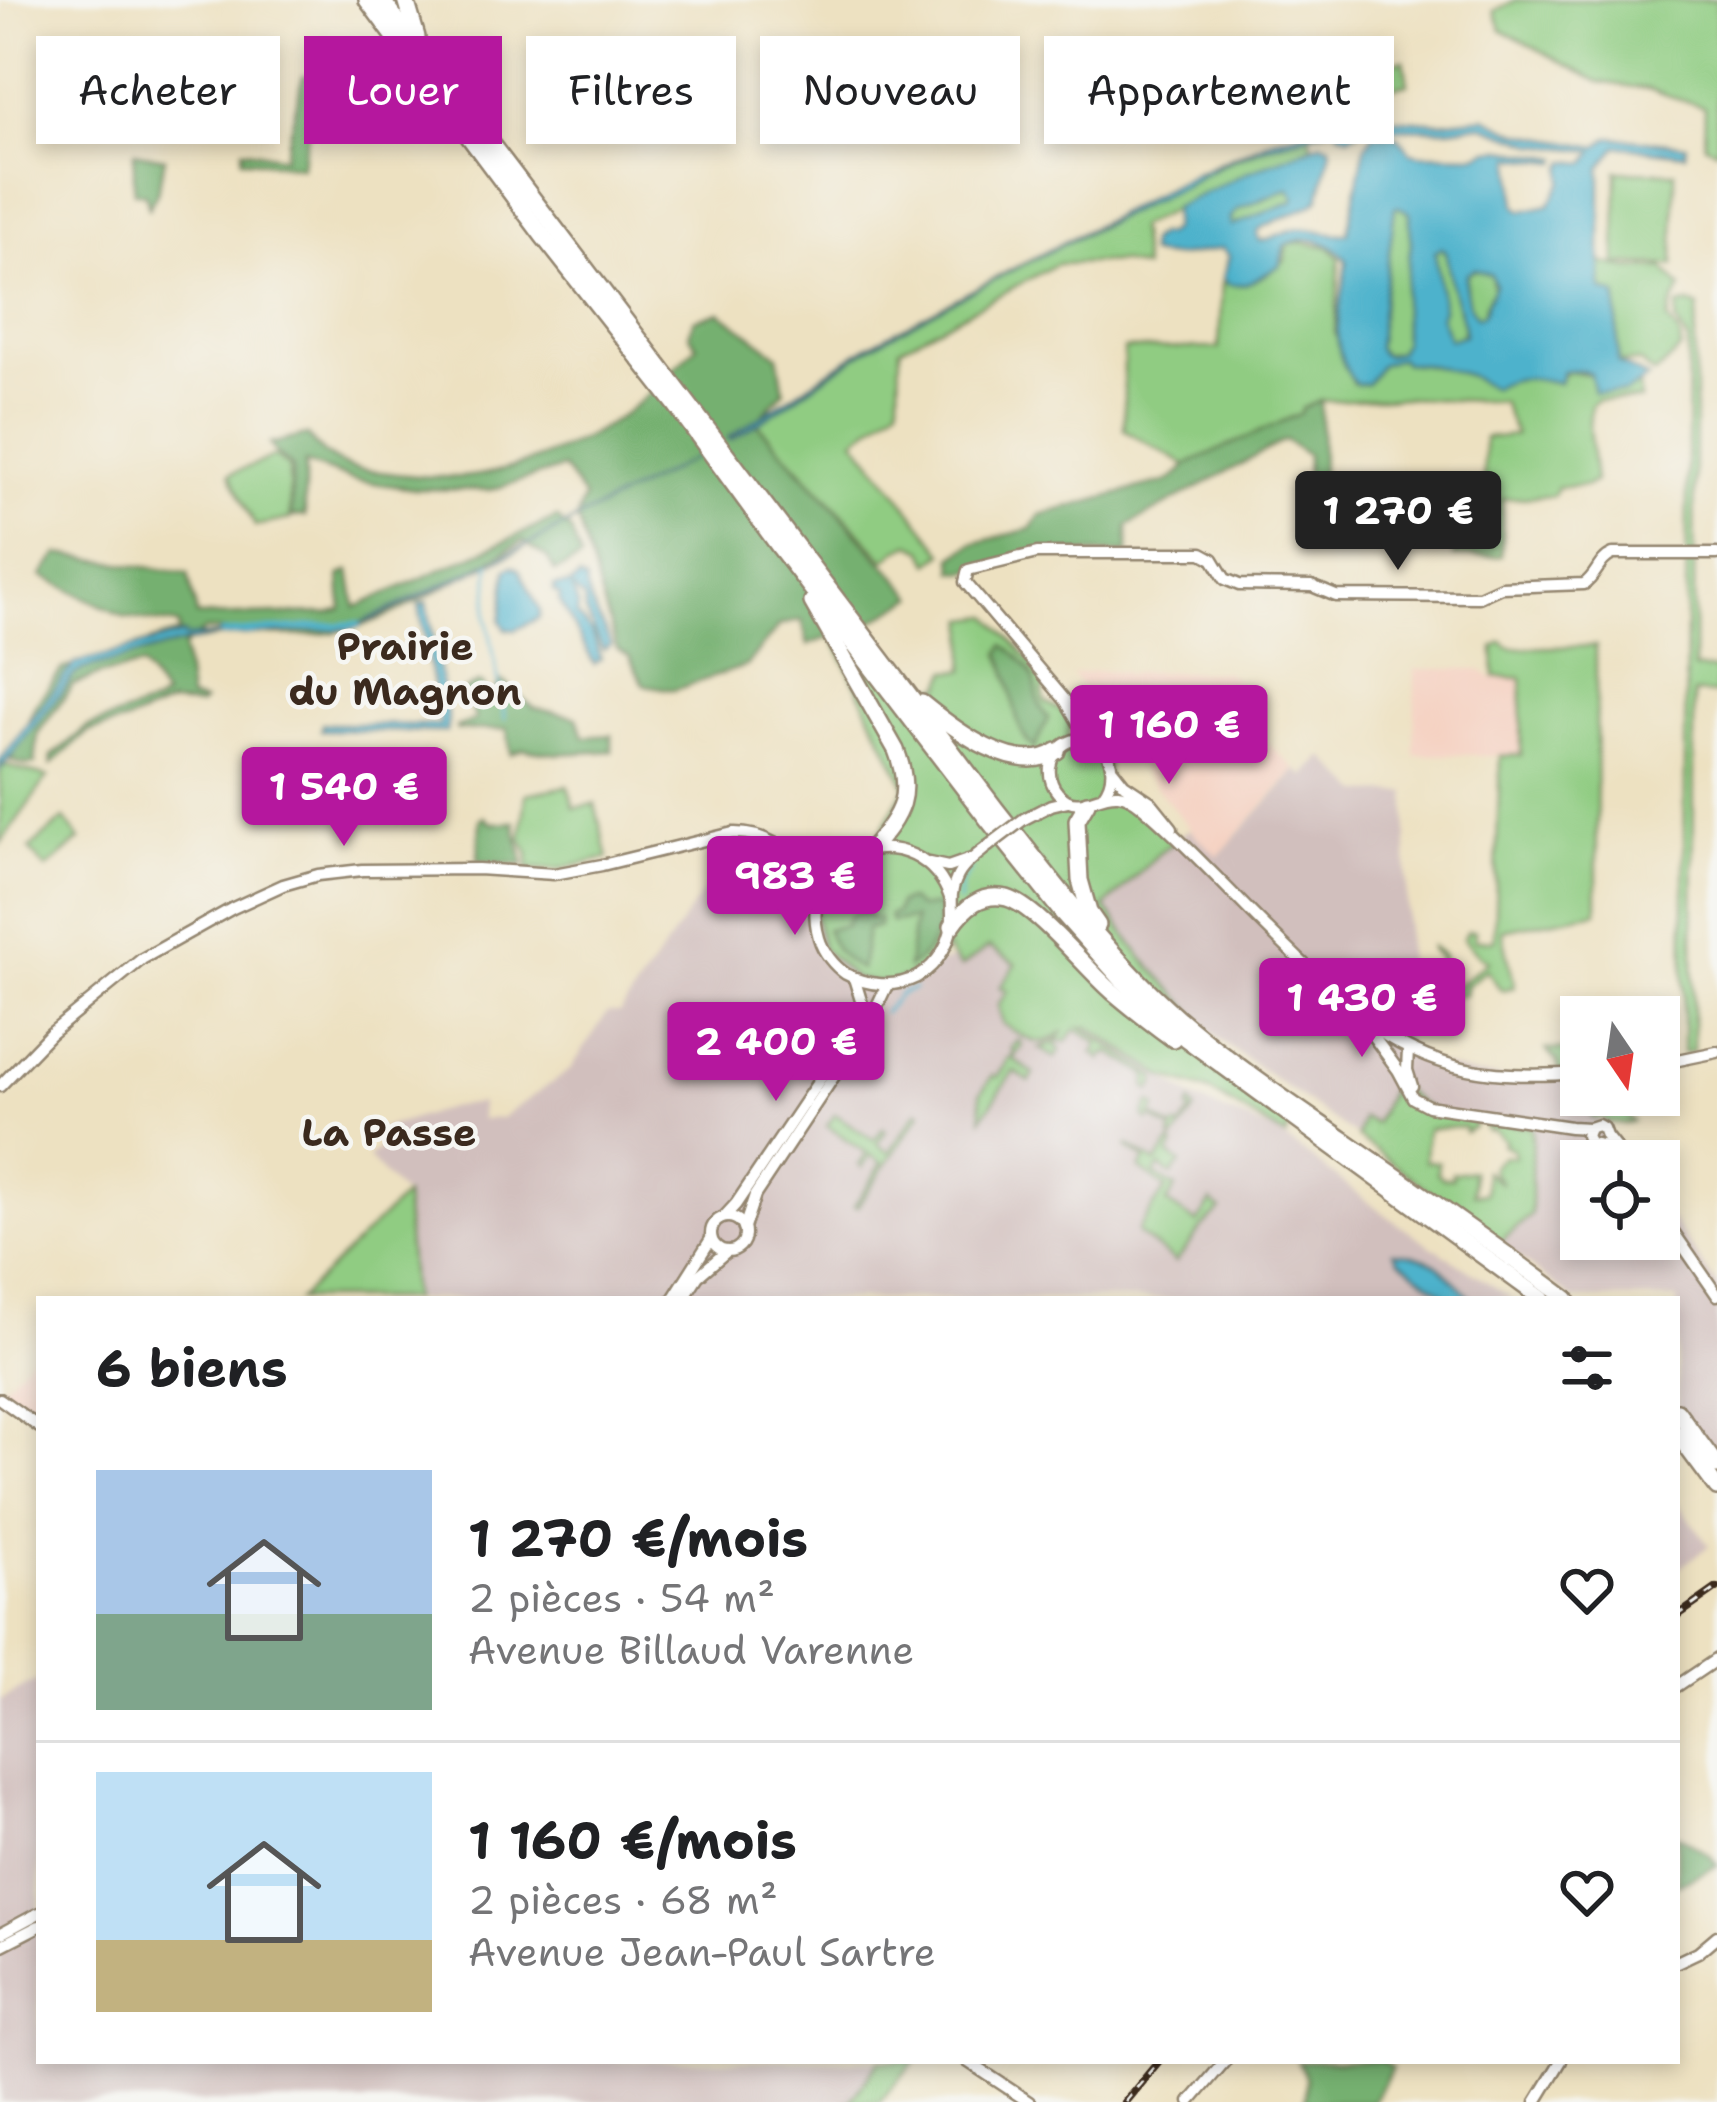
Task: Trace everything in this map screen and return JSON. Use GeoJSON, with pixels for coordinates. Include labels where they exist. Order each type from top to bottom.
{"type":"FeatureCollection","features":[{"type":"Feature","properties":{"kind":"highway"},"geometry":{"type":"LineString","coordinates":[[367,0],[542,236],[1077,931],[1186,1039],[1538,1296]]}},
{"type":"Feature","properties":{"kind":"highway"},"geometry":{"type":"LineString","coordinates":[[382,0],[410,36]]}},
{"type":"Feature","properties":{"kind":"highway"},"geometry":{"type":"LineString","coordinates":[[406,0],[418,36]]}},
{"type":"Feature","properties":{"kind":"highway"},"geometry":{"type":"LineString","coordinates":[[492,144],[890,671],[1054,883],[1127,968],[1188,1027],[1563,1296]]}},
{"type":"Feature","properties":{"kind":"highway"},"geometry":{"type":"LineString","coordinates":[[780,548],[903,768],[906,787],[900,811],[872,849]]}},
{"type":"Feature","properties":{"kind":"highway"},"geometry":{"type":"LineString","coordinates":[[890,671],[937,715],[1016,758],[1042,759],[1061,748]]}},
{"type":"Feature","properties":{"kind":"highway"},"geometry":{"type":"LineString","coordinates":[[1095,799],[1077,820],[1080,880],[1089,912],[1127,968]]}},
{"type":"Feature","properties":{"kind":"highway"},"geometry":{"type":"LineString","coordinates":[[952,926],[971,902],[1011,899],[1152,1023],[1293,1118]]}},
{"type":"Feature","properties":{"kind":"highway"},"geometry":{"type":"LineString","coordinates":[[1680,1415],[1717,1466]]}},
{"type":"Feature","properties":{"kind":"highway"},"geometry":{"type":"LineString","coordinates":[[1680,1438],[1717,1488]]}},
{"type":"Feature","properties":{"kind":"street"},"geometry":{"type":"LineString","coordinates":[[1088,741],[1065,700],[966,576],[1037,553],[1202,553],[1213,560],[1225,579],[1239,585],[1312,586],[1336,596],[1479,597],[1501,586],[1584,584],[1612,554],[1717,554]]}},
{"type":"Feature","properties":{"kind":"street"},"geometry":{"type":"LineString","coordinates":[[1065,700],[1071,724],[1050,766],[1052,783],[1068,801]]}},
{"type":"Feature","properties":{"kind":"street"},"geometry":{"type":"LineString","coordinates":[[1061,748],[1080,740],[1105,750],[1124,784],[1151,802],[1177,836]]}},
{"type":"Feature","properties":{"kind":"street"},"geometry":{"type":"LineString","coordinates":[[1095,799],[1109,787],[1113,770]]}},
{"type":"Feature","properties":{"kind":"street"},"geometry":{"type":"LineString","coordinates":[[971,859],[956,878],[952,926],[940,955],[916,977],[870,984],[840,970],[822,948],[815,915],[819,891],[841,863],[872,849],[890,848],[948,867],[971,859],[1027,817],[1052,783]]}},
{"type":"Feature","properties":{"kind":"street"},"geometry":{"type":"LineString","coordinates":[[1027,817],[1068,801],[1119,794],[1135,801],[1177,836],[1362,1020],[1416,1092],[1450,1110],[1587,1132],[1600,1126],[1604,1140]]}},
{"type":"Feature","properties":{"kind":"street"},"geometry":{"type":"LineString","coordinates":[[0,1086],[50,1034],[142,959],[265,892],[318,875],[403,869],[554,874],[740,833],[764,839],[801,862],[819,891]]}},
{"type":"Feature","properties":{"kind":"street"},"geometry":{"type":"LineString","coordinates":[[801,862],[841,863]]}},
{"type":"Feature","properties":{"kind":"street"},"geometry":{"type":"LineString","coordinates":[[927,862],[951,900]]}},
{"type":"Feature","properties":{"kind":"street"},"geometry":{"type":"LineString","coordinates":[[675,1296],[711,1239],[712,1227],[736,1204],[857,1024],[863,1007],[854,978]]}},
{"type":"Feature","properties":{"kind":"street"},"geometry":{"type":"LineString","coordinates":[[685,1296],[698,1276],[741,1245],[755,1195],[868,1025],[887,985]]}},
{"type":"Feature","properties":{"kind":"street"},"geometry":{"type":"LineString","coordinates":[[1362,1020],[1426,1059],[1494,1074],[1560,1072]]}},
{"type":"Feature","properties":{"kind":"street"},"geometry":{"type":"LineString","coordinates":[[1404,1075],[1397,1055],[1405,1048]]}},
{"type":"Feature","properties":{"kind":"street"},"geometry":{"type":"LineString","coordinates":[[1680,1060],[1717,1052]]}},
{"type":"Feature","properties":{"kind":"street"},"geometry":{"type":"LineString","coordinates":[[1404,1075],[1426,1059]]}},
{"type":"Feature","properties":{"kind":"street"},"geometry":{"type":"LineString","coordinates":[[724,1217],[736,1219],[744,1228]]}},
{"type":"Feature","properties":{"kind":"street"},"geometry":{"type":"LineString","coordinates":[[711,1239],[727,1251]]}},
{"type":"Feature","properties":{"kind":"street"},"geometry":{"type":"LineString","coordinates":[[1680,1241],[1717,1295]]}},
{"type":"Feature","properties":{"kind":"street"},"geometry":{"type":"LineString","coordinates":[[0,1399],[36,1425]]}},
{"type":"Feature","properties":{"kind":"street"},"geometry":{"type":"LineString","coordinates":[[1680,1685],[1717,1659]]}},
{"type":"Feature","properties":{"kind":"street"},"geometry":{"type":"LineString","coordinates":[[0,1934],[36,1915]]}},
{"type":"Feature","properties":{"kind":"street"},"geometry":{"type":"LineString","coordinates":[[0,1946],[36,1928]]}},
{"type":"Feature","properties":{"kind":"street"},"geometry":{"type":"LineString","coordinates":[[1680,1958],[1699,1952],[1717,1934]]}},
{"type":"Feature","properties":{"kind":"street"},"geometry":{"type":"LineString","coordinates":[[972,2064],[1029,2102]]}},
{"type":"Feature","properties":{"kind":"street"},"geometry":{"type":"LineString","coordinates":[[1190,2102],[1222,2064]]}},
{"type":"Feature","properties":{"kind":"street"},"geometry":{"type":"LineString","coordinates":[[1536,2102],[1559,2064]]}},
{"type":"Feature","properties":{"kind":"shaded area"},"geometry":{"type":"Polygon","coordinates":[[[1415,669],[1479,669],[1492,678],[1521,679],[1520,755],[1414,755],[1415,669]]]}},
{"type":"Feature","properties":{"kind":"shaded area"},"geometry":{"type":"Polygon","coordinates":[[[1125,672],[1125,676],[1135,672],[1226,672],[1258,702],[1251,729],[1296,769],[1217,857],[1089,706],[1085,690],[1072,675],[1125,672]]]}},
{"type":"Feature","properties":{"kind":"shaded area"},"geometry":{"type":"Polygon","coordinates":[[[1323,756],[1361,793],[1407,792],[1407,1055],[1475,1075],[1560,1078],[1560,1116],[1592,1116],[1607,1125],[1613,1140],[1560,1140],[1560,1260],[1680,1260],[1680,1232],[1717,1285],[1717,1461],[1680,1410],[1680,1296],[1569,1296],[1499,1243],[1531,1214],[1531,1127],[1434,1113],[1396,1086],[1375,1123],[1362,1118],[1357,1137],[1217,1038],[1141,956],[1105,907],[1189,829],[1218,856],[1297,770],[1305,776],[1323,756]]]}},
{"type":"Feature","properties":{"kind":"shaded area"},"geometry":{"type":"Polygon","coordinates":[[[740,837],[778,846],[819,891],[930,967],[989,947],[1089,1027],[1195,1099],[1276,1132],[1397,1223],[1508,1296],[412,1296],[404,1196],[368,1158],[381,1146],[368,1132],[480,1103],[481,1119],[501,1118],[570,1070],[607,1013],[620,1013],[740,837]]]}},
{"type":"Feature","properties":{"kind":"shaded area"},"geometry":{"type":"Polygon","coordinates":[[[36,1353],[36,1416],[0,1389],[36,1353]]]}},
{"type":"Feature","properties":{"kind":"shaded area"},"geometry":{"type":"Polygon","coordinates":[[[1680,1505],[1709,1546],[1680,1568],[1680,1505]]]}},
{"type":"Feature","properties":{"kind":"shaded area"},"geometry":{"type":"Polygon","coordinates":[[[36,1681],[36,2064],[877,2064],[849,2102],[0,2102],[0,1700],[36,1681]]]}},
{"type":"Feature","properties":{"kind":"green space"},"geometry":{"type":"Polygon","coordinates":[[[1516,0],[1717,0],[1717,150],[1704,144],[1705,107],[1648,89],[1599,82],[1502,30],[1494,11],[1516,0]]]}},
{"type":"Feature","properties":{"kind":"green space"},"geometry":{"type":"Polygon","coordinates":[[[1404,60],[1408,84],[1394,87],[1394,62],[1404,60]]]}},
{"type":"Feature","properties":{"kind":"green space"},"geometry":{"type":"Polygon","coordinates":[[[303,76],[306,144],[301,167],[242,159],[243,149],[284,157],[303,76]]]}},
{"type":"Feature","properties":{"kind":"green space"},"geometry":{"type":"Polygon","coordinates":[[[1271,144],[1312,144],[1313,148],[1243,175],[1138,227],[1143,268],[1119,262],[1057,264],[900,348],[899,405],[855,439],[944,553],[930,563],[924,550],[911,544],[886,560],[755,421],[888,335],[1228,159],[1271,144]]]}},
{"type":"Feature","properties":{"kind":"green space"},"geometry":{"type":"Polygon","coordinates":[[[134,152],[165,158],[149,207],[145,194],[134,192],[134,152]]]}},
{"type":"Feature","properties":{"kind":"green space"},"geometry":{"type":"Polygon","coordinates":[[[1617,171],[1675,172],[1674,265],[1616,264],[1617,171]]]}},
{"type":"Feature","properties":{"kind":"green space"},"geometry":{"type":"Polygon","coordinates":[[[1290,188],[1292,202],[1231,227],[1230,219],[1237,210],[1290,188]]]}},
{"type":"Feature","properties":{"kind":"green space"},"geometry":{"type":"Polygon","coordinates":[[[1399,207],[1410,213],[1411,245],[1403,343],[1398,352],[1384,355],[1377,348],[1394,214],[1399,207]]]}},
{"type":"Feature","properties":{"kind":"green space"},"geometry":{"type":"Polygon","coordinates":[[[1288,244],[1329,247],[1340,258],[1335,332],[1353,384],[1367,384],[1381,363],[1401,358],[1404,363],[1437,366],[1493,387],[1525,379],[1559,383],[1565,372],[1590,374],[1595,392],[1625,393],[1639,384],[1640,400],[1597,400],[1591,405],[1595,481],[1587,486],[1557,487],[1553,496],[1502,499],[1501,556],[1454,556],[1453,536],[1473,535],[1472,508],[1484,488],[1484,438],[1515,435],[1502,402],[1321,401],[1186,465],[1124,430],[1124,349],[1219,348],[1222,282],[1248,282],[1263,276],[1285,260],[1288,244]]]}},
{"type":"Feature","properties":{"kind":"green space"},"geometry":{"type":"Polygon","coordinates":[[[1441,248],[1446,252],[1464,327],[1461,337],[1449,339],[1440,316],[1435,252],[1441,248]]]}},
{"type":"Feature","properties":{"kind":"green space"},"geometry":{"type":"Polygon","coordinates":[[[1600,262],[1629,269],[1664,268],[1681,288],[1668,321],[1680,336],[1681,349],[1655,374],[1639,362],[1618,363],[1617,296],[1602,289],[1600,262]]]}},
{"type":"Feature","properties":{"kind":"green space"},"geometry":{"type":"Polygon","coordinates":[[[1478,269],[1491,275],[1494,289],[1478,317],[1469,303],[1466,284],[1468,273],[1478,269]]]}},
{"type":"Feature","properties":{"kind":"green space"},"geometry":{"type":"Polygon","coordinates":[[[1557,301],[1571,354],[1567,361],[1555,311],[1559,364],[1553,362],[1541,308],[1554,308],[1557,301]]]}},
{"type":"Feature","properties":{"kind":"green space"},"geometry":{"type":"Polygon","coordinates":[[[1678,306],[1698,307],[1694,669],[1717,669],[1717,694],[1694,693],[1693,1051],[1683,1053],[1688,341],[1676,322],[1678,306]]]}},
{"type":"Feature","properties":{"kind":"green space"},"geometry":{"type":"Polygon","coordinates":[[[720,312],[778,355],[784,391],[756,422],[915,597],[872,622],[808,645],[802,620],[780,625],[746,666],[674,690],[644,685],[629,656],[617,649],[577,518],[584,498],[563,468],[490,490],[415,489],[353,480],[305,463],[305,516],[291,517],[292,467],[270,444],[307,435],[336,461],[396,474],[460,477],[505,469],[553,452],[620,417],[697,346],[689,334],[694,320],[720,312]]]}},
{"type":"Feature","properties":{"kind":"green space"},"geometry":{"type":"Polygon","coordinates":[[[1321,401],[1322,480],[1306,479],[1307,455],[1285,440],[1128,526],[1128,553],[1037,553],[954,571],[953,557],[972,544],[1031,529],[1040,515],[1169,480],[1186,465],[1321,401]]]}},
{"type":"Feature","properties":{"kind":"green space"},"geometry":{"type":"Polygon","coordinates":[[[275,456],[289,468],[290,519],[255,526],[230,474],[275,456]]]}},
{"type":"Feature","properties":{"kind":"green space"},"geometry":{"type":"Polygon","coordinates":[[[557,518],[571,531],[581,559],[555,572],[548,559],[523,541],[413,604],[346,630],[293,635],[205,630],[183,647],[189,699],[203,702],[199,706],[169,704],[88,732],[51,765],[51,757],[87,727],[164,697],[142,666],[102,674],[73,685],[38,733],[35,764],[11,761],[35,705],[62,669],[179,633],[178,625],[125,617],[42,576],[58,554],[188,573],[197,616],[328,613],[342,609],[340,575],[350,571],[356,607],[557,518]]]}},
{"type":"Feature","properties":{"kind":"green space"},"geometry":{"type":"Polygon","coordinates":[[[990,616],[1049,682],[1043,690],[1044,702],[1068,714],[1071,724],[1066,743],[1080,740],[1105,750],[1109,787],[1179,838],[1105,907],[1141,956],[1195,1014],[1186,1039],[1293,1117],[1286,1137],[1210,1091],[1164,1077],[1089,1027],[1082,1027],[1156,1077],[1151,1091],[1146,1087],[1148,1076],[1110,1052],[1103,1061],[1092,1052],[1098,1043],[1078,1030],[1066,1042],[1060,1040],[1056,1046],[1061,1050],[1055,1058],[1040,1048],[1055,1042],[1064,1031],[1040,1042],[1003,1024],[998,1005],[1008,991],[1000,988],[1016,964],[989,947],[961,967],[948,948],[930,967],[887,985],[854,978],[822,948],[815,915],[831,872],[871,849],[906,787],[833,638],[858,628],[874,635],[913,686],[941,687],[948,671],[965,670],[967,619],[990,616]]]}},
{"type":"Feature","properties":{"kind":"green space"},"geometry":{"type":"Polygon","coordinates":[[[1502,642],[1509,648],[1596,646],[1597,912],[1502,930],[1515,987],[1501,990],[1487,970],[1466,986],[1465,995],[1440,995],[1445,986],[1438,976],[1439,957],[1431,946],[1443,955],[1449,968],[1443,975],[1454,988],[1488,961],[1463,938],[1468,931],[1475,931],[1475,940],[1494,940],[1500,756],[1521,755],[1522,678],[1495,677],[1494,647],[1502,642]]]}},
{"type":"Feature","properties":{"kind":"green space"},"geometry":{"type":"Polygon","coordinates":[[[1004,645],[1031,672],[1048,718],[1034,749],[1016,717],[1000,654],[1004,645]]]}},
{"type":"Feature","properties":{"kind":"green space"},"geometry":{"type":"Polygon","coordinates":[[[502,681],[534,708],[577,717],[584,737],[612,735],[612,751],[558,754],[523,749],[511,754],[507,729],[457,730],[476,720],[461,692],[483,685],[488,703],[497,700],[496,688],[502,681]]]}},
{"type":"Feature","properties":{"kind":"green space"},"geometry":{"type":"Polygon","coordinates":[[[0,764],[48,777],[0,844],[0,764]]]}},
{"type":"Feature","properties":{"kind":"green space"},"geometry":{"type":"Polygon","coordinates":[[[568,786],[574,808],[595,804],[608,858],[560,869],[528,869],[529,854],[521,839],[526,794],[568,786]]]}},
{"type":"Feature","properties":{"kind":"green space"},"geometry":{"type":"Polygon","coordinates":[[[64,819],[80,840],[46,869],[29,849],[64,819]]]}},
{"type":"Feature","properties":{"kind":"green space"},"geometry":{"type":"Polygon","coordinates":[[[480,819],[491,823],[515,822],[523,865],[478,861],[480,819]]]}},
{"type":"Feature","properties":{"kind":"green space"},"geometry":{"type":"Polygon","coordinates":[[[909,900],[919,908],[939,905],[933,941],[908,968],[914,919],[891,922],[889,915],[909,900]]]}},
{"type":"Feature","properties":{"kind":"green space"},"geometry":{"type":"Polygon","coordinates":[[[859,912],[879,918],[879,926],[867,929],[861,969],[839,953],[826,929],[845,926],[859,912]]]}},
{"type":"Feature","properties":{"kind":"green space"},"geometry":{"type":"Polygon","coordinates":[[[1019,1040],[1022,1046],[1013,1059],[1034,1074],[1030,1082],[1014,1071],[982,1118],[980,1094],[993,1075],[997,1077],[1019,1040]]]}},
{"type":"Feature","properties":{"kind":"green space"},"geometry":{"type":"Polygon","coordinates":[[[1546,1050],[1560,1050],[1560,1074],[1557,1061],[1546,1050]]]}},
{"type":"Feature","properties":{"kind":"green space"},"geometry":{"type":"Polygon","coordinates":[[[1400,1086],[1433,1110],[1473,1120],[1474,1127],[1465,1132],[1464,1127],[1427,1129],[1425,1161],[1438,1162],[1437,1173],[1443,1178],[1472,1171],[1473,1194],[1485,1193],[1485,1171],[1502,1184],[1492,1166],[1503,1156],[1514,1157],[1513,1149],[1503,1145],[1505,1141],[1492,1129],[1485,1129],[1484,1121],[1532,1127],[1531,1215],[1499,1243],[1357,1137],[1362,1118],[1375,1123],[1391,1088],[1400,1086]]]}},
{"type":"Feature","properties":{"kind":"green space"},"geometry":{"type":"Polygon","coordinates":[[[1150,1102],[1157,1107],[1152,1115],[1173,1129],[1180,1128],[1191,1112],[1191,1103],[1195,1110],[1171,1144],[1169,1155],[1181,1163],[1172,1175],[1160,1167],[1155,1174],[1176,1188],[1167,1203],[1197,1223],[1211,1202],[1221,1210],[1176,1262],[1138,1234],[1166,1188],[1140,1169],[1145,1159],[1127,1147],[1156,1163],[1173,1139],[1172,1131],[1144,1117],[1150,1102]]]}},
{"type":"Feature","properties":{"kind":"green space"},"geometry":{"type":"Polygon","coordinates":[[[918,1110],[921,1113],[854,1206],[882,1163],[871,1155],[862,1168],[859,1165],[867,1153],[827,1126],[835,1114],[874,1140],[883,1128],[886,1131],[877,1144],[889,1152],[918,1110]]]}},
{"type":"Feature","properties":{"kind":"green space"},"geometry":{"type":"Polygon","coordinates":[[[1603,1116],[1627,1116],[1633,1121],[1626,1124],[1606,1122],[1603,1116]]]}},
{"type":"Feature","properties":{"kind":"green space"},"geometry":{"type":"Polygon","coordinates":[[[404,1196],[412,1296],[302,1296],[404,1196]]]}},
{"type":"Feature","properties":{"kind":"green space"},"geometry":{"type":"Polygon","coordinates":[[[1680,1837],[1710,1855],[1717,1866],[1680,1884],[1680,1837]]]}},
{"type":"Feature","properties":{"kind":"green space"},"geometry":{"type":"Polygon","coordinates":[[[877,2064],[912,2064],[879,2102],[849,2102],[877,2064]]]}},
{"type":"Feature","properties":{"kind":"green space"},"geometry":{"type":"Polygon","coordinates":[[[1299,2064],[1386,2064],[1392,2068],[1373,2102],[1305,2102],[1306,2079],[1299,2064]]]}},
{"type":"Feature","properties":{"kind":"water"},"geometry":{"type":"Polygon","coordinates":[[[1485,117],[1519,133],[1598,147],[1610,137],[1687,145],[1685,154],[1617,146],[1601,168],[1601,285],[1603,291],[1617,295],[1618,363],[1648,378],[1625,393],[1594,392],[1590,374],[1583,371],[1563,371],[1559,383],[1517,379],[1493,388],[1467,375],[1404,363],[1400,358],[1380,365],[1367,384],[1356,385],[1340,354],[1339,310],[1347,261],[1334,248],[1319,241],[1293,242],[1285,245],[1280,265],[1256,280],[1235,285],[1223,278],[1229,256],[1222,248],[1175,256],[1148,253],[1149,242],[1172,229],[1173,208],[1317,144],[1330,145],[1331,150],[1319,199],[1261,228],[1260,241],[1298,229],[1348,233],[1365,146],[1394,144],[1394,136],[1420,154],[1477,155],[1504,149],[1559,158],[1558,162],[1513,157],[1516,206],[1522,211],[1549,205],[1563,182],[1567,161],[1587,163],[1594,151],[1537,145],[1481,125],[1394,128],[1394,118],[1440,122],[1485,117]],[[1289,188],[1237,210],[1231,226],[1292,202],[1295,198],[1289,188]],[[1395,208],[1377,347],[1387,356],[1398,352],[1403,343],[1411,245],[1410,213],[1395,208]],[[1441,248],[1435,252],[1440,316],[1449,339],[1464,335],[1464,327],[1446,252],[1441,248]],[[1475,269],[1467,273],[1465,284],[1478,317],[1495,284],[1491,275],[1475,269]]]}},
{"type":"Feature","properties":{"kind":"water"},"geometry":{"type":"Polygon","coordinates":[[[1262,144],[1275,144],[1203,174],[953,301],[728,438],[869,345],[1197,172],[1262,144]]]}},
{"type":"Feature","properties":{"kind":"water"},"geometry":{"type":"Polygon","coordinates":[[[699,456],[507,556],[356,627],[219,637],[84,669],[75,674],[0,770],[8,749],[75,663],[184,634],[356,625],[699,456]]]}},
{"type":"Feature","properties":{"kind":"water"},"geometry":{"type":"Polygon","coordinates":[[[507,569],[519,569],[540,611],[539,618],[515,630],[506,629],[501,621],[507,569]]]}},
{"type":"Feature","properties":{"kind":"water"},"geometry":{"type":"Polygon","coordinates":[[[579,578],[586,581],[611,645],[603,650],[584,599],[572,588],[577,615],[593,634],[601,659],[594,664],[560,595],[554,592],[554,586],[570,585],[579,578]]]}},
{"type":"Feature","properties":{"kind":"water"},"geometry":{"type":"Polygon","coordinates":[[[427,602],[448,720],[446,732],[321,730],[322,724],[440,725],[419,605],[427,602]]]}},
{"type":"Feature","properties":{"kind":"water"},"geometry":{"type":"Polygon","coordinates":[[[1394,1252],[1430,1261],[1468,1296],[1447,1296],[1394,1252]]]}},
{"type":"Feature","properties":{"kind":"waterway"},"geometry":{"type":"LineString","coordinates":[[490,563],[487,616],[505,719]]}},
{"type":"Feature","properties":{"kind":"waterway"},"geometry":{"type":"LineString","coordinates":[[222,634],[358,624]]}},
{"type":"Feature","properties":{"kind":"waterway"},"geometry":{"type":"LineString","coordinates":[[959,902],[960,885],[971,868]]}},
{"type":"Feature","properties":{"kind":"waterway"},"geometry":{"type":"LineString","coordinates":[[883,1013],[900,994],[914,989]]}},
{"type":"Feature","properties":{"kind":"railway"},"geometry":{"type":"LineString","coordinates":[[1680,1614],[1717,1588]]}},
{"type":"Feature","properties":{"kind":"railway"},"geometry":{"type":"LineString","coordinates":[[1125,2102],[1157,2064]]}},
{"type":"Feature","properties":{"kind":"district","name":"Prairie du Magnon"},"geometry":{"type":"Point","coordinates":[405,668]}},
{"type":"Feature","properties":{"kind":"district","name":"La Passe"},"geometry":{"type":"Point","coordinates":[389,1132]}}]}
